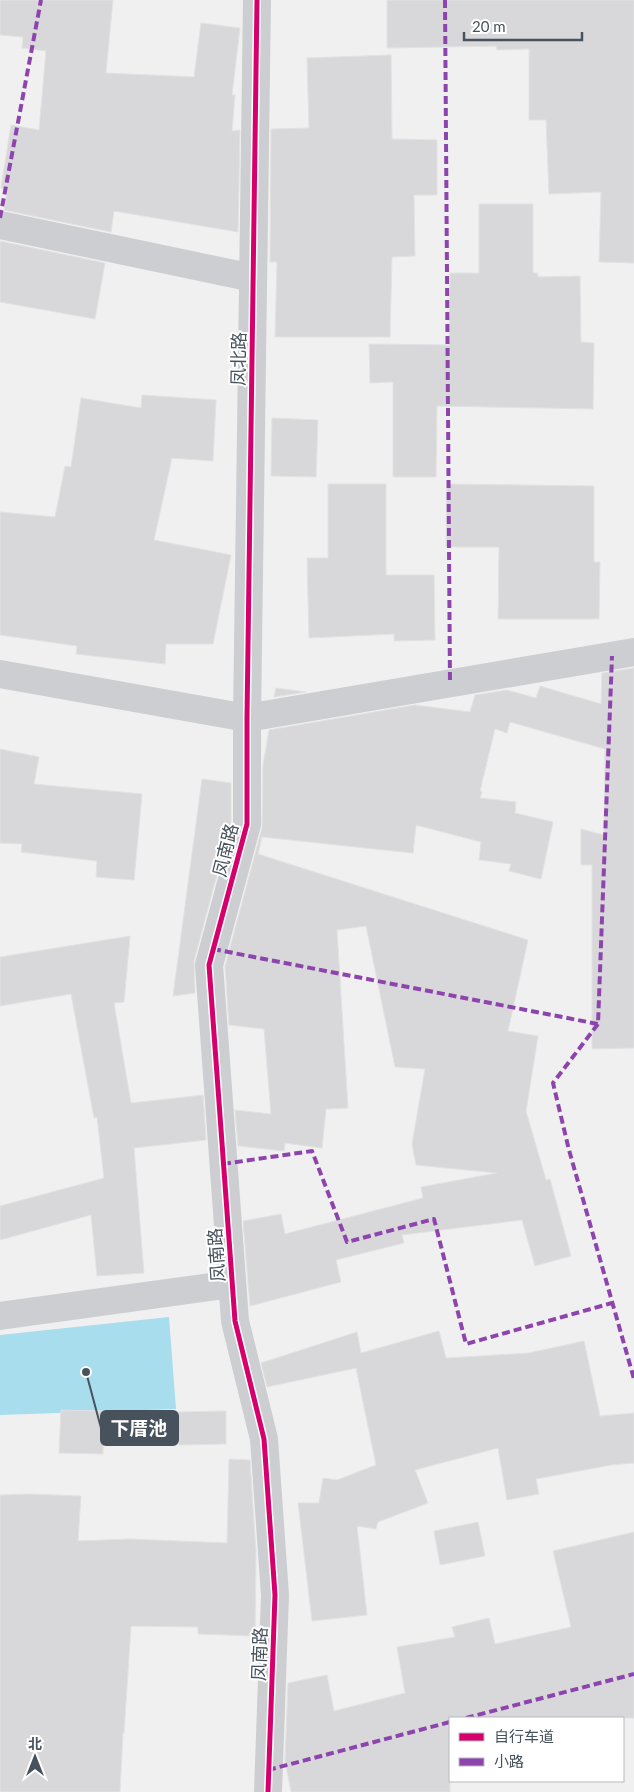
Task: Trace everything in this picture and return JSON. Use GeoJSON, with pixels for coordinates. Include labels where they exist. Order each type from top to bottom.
{"type":"FeatureCollection","features":[{"type":"Feature","properties":{"kind":"street","name":"凤北路"},"geometry":{"type":"LineString","coordinates":[[247,718],[257,0]]}},
{"type":"Feature","properties":{"kind":"street"},"geometry":{"type":"LineString","coordinates":[[0,225],[253,278]]}},
{"type":"Feature","properties":{"kind":"street"},"geometry":{"type":"LineString","coordinates":[[0,674],[247,718],[634,652]]}},
{"type":"Feature","properties":{"kind":"street","name":"凤南路"},"geometry":{"type":"LineString","coordinates":[[247,718],[247,824],[208,965],[235,1321],[264,1439],[275,1595],[268,1792]]}},
{"type":"Feature","properties":{"kind":"street"},"geometry":{"type":"LineString","coordinates":[[0,1316],[232,1284]]}},
{"type":"Feature","properties":{"kind":"water"},"geometry":{"type":"Polygon","coordinates":[[[169,1317],[176,1409],[0,1415],[0,1335],[169,1317]]]}},
{"type":"Feature","properties":{"kind":"building"},"geometry":{"type":"Polygon","coordinates":[[[0,0],[113,0],[106,73],[194,77],[201,23],[240,28],[232,95],[235,95],[232,131],[240,130],[238,232],[114,211],[111,232],[4,210],[8,189],[1,188],[11,125],[39,130],[46,51],[22,48],[23,37],[0,35],[0,0]]]}},
{"type":"Feature","properties":{"kind":"building"},"geometry":{"type":"Polygon","coordinates":[[[387,0],[634,0],[634,263],[599,262],[601,192],[549,194],[546,120],[529,120],[529,49],[497,50],[496,46],[387,48],[387,0]]]}},
{"type":"Feature","properties":{"kind":"building"},"geometry":{"type":"Polygon","coordinates":[[[391,55],[392,139],[437,140],[437,195],[414,195],[415,256],[392,257],[390,337],[275,337],[277,262],[270,262],[271,129],[309,128],[307,58],[391,55]]]}},
{"type":"Feature","properties":{"kind":"building"},"geometry":{"type":"Polygon","coordinates":[[[479,204],[533,204],[533,273],[538,273],[538,277],[580,276],[581,342],[594,343],[593,409],[437,406],[436,477],[393,477],[393,382],[370,383],[369,344],[449,345],[450,273],[479,273],[479,204]]]}},
{"type":"Feature","properties":{"kind":"building"},"geometry":{"type":"Polygon","coordinates":[[[0,241],[105,263],[95,319],[0,302],[0,241]]]}},
{"type":"Feature","properties":{"kind":"building"},"geometry":{"type":"Polygon","coordinates":[[[142,395],[216,400],[213,461],[172,458],[154,540],[231,555],[213,644],[166,644],[165,664],[76,654],[77,646],[0,635],[0,512],[55,517],[65,466],[71,467],[81,398],[141,408],[142,395]]]}},
{"type":"Feature","properties":{"kind":"building"},"geometry":{"type":"Polygon","coordinates":[[[272,418],[318,420],[316,477],[271,476],[272,418]]]}},
{"type":"Feature","properties":{"kind":"building"},"geometry":{"type":"Polygon","coordinates":[[[328,484],[386,484],[386,575],[434,575],[435,640],[394,641],[394,634],[309,638],[307,558],[328,558],[328,484]]]}},
{"type":"Feature","properties":{"kind":"building"},"geometry":{"type":"Polygon","coordinates":[[[447,484],[594,486],[594,562],[600,562],[599,619],[498,619],[499,547],[446,547],[447,484]]]}},
{"type":"Feature","properties":{"kind":"building"},"geometry":{"type":"Polygon","coordinates":[[[634,668],[634,1048],[592,1049],[592,865],[581,865],[581,829],[604,835],[605,749],[510,722],[507,733],[495,729],[480,798],[516,802],[515,813],[553,822],[541,879],[509,871],[511,864],[479,860],[481,842],[416,825],[413,853],[262,837],[258,854],[528,940],[508,1031],[538,1036],[526,1111],[546,1180],[550,1179],[571,1256],[535,1266],[522,1220],[402,1235],[404,1243],[336,1260],[341,1282],[250,1306],[243,1221],[281,1214],[285,1234],[423,1198],[421,1187],[497,1173],[416,1165],[412,1144],[425,1069],[395,1067],[366,926],[337,930],[348,1108],[326,1109],[322,1148],[285,1143],[284,1151],[238,1146],[235,1110],[271,1114],[264,1029],[229,1025],[225,966],[262,828],[263,765],[269,730],[415,705],[470,712],[475,695],[507,690],[536,698],[540,686],[601,704],[602,673],[634,668]]]}},
{"type":"Feature","properties":{"kind":"building"},"geometry":{"type":"Polygon","coordinates":[[[276,688],[306,692],[274,697],[276,688]]]}},
{"type":"Feature","properties":{"kind":"building"},"geometry":{"type":"Polygon","coordinates":[[[0,749],[39,757],[34,784],[142,794],[134,880],[96,877],[97,861],[21,852],[22,844],[0,843],[0,749]]]}},
{"type":"Feature","properties":{"kind":"building"},"geometry":{"type":"Polygon","coordinates":[[[202,779],[231,783],[231,822],[194,961],[195,993],[173,996],[202,779]]]}},
{"type":"Feature","properties":{"kind":"building"},"geometry":{"type":"Polygon","coordinates":[[[130,936],[124,1002],[114,1003],[131,1103],[203,1095],[206,1140],[134,1148],[144,1273],[97,1276],[91,1215],[0,1240],[0,1206],[104,1178],[97,1117],[94,1118],[71,994],[0,1006],[0,957],[130,936]]]}},
{"type":"Feature","properties":{"kind":"building"},"geometry":{"type":"Polygon","coordinates":[[[439,1331],[446,1358],[529,1353],[584,1341],[600,1416],[634,1413],[634,1463],[611,1465],[536,1479],[539,1494],[507,1500],[498,1448],[415,1470],[428,1503],[378,1522],[376,1529],[357,1526],[367,1615],[312,1621],[298,1503],[319,1503],[323,1478],[337,1480],[376,1465],[356,1368],[267,1387],[261,1363],[357,1332],[361,1353],[439,1331]]]}},
{"type":"Feature","properties":{"kind":"building"},"geometry":{"type":"Polygon","coordinates":[[[61,1410],[104,1411],[103,1454],[59,1453],[61,1410]]]}},
{"type":"Feature","properties":{"kind":"building"},"geometry":{"type":"Polygon","coordinates":[[[226,1411],[226,1444],[179,1445],[178,1412],[226,1411]]]}},
{"type":"Feature","properties":{"kind":"building"},"geometry":{"type":"Polygon","coordinates":[[[229,1459],[250,1460],[256,1552],[255,1636],[198,1634],[198,1627],[131,1626],[120,1792],[0,1792],[0,1495],[81,1496],[78,1541],[130,1539],[227,1543],[229,1459]]]}},
{"type":"Feature","properties":{"kind":"building"},"geometry":{"type":"Polygon","coordinates":[[[478,1522],[485,1556],[440,1565],[434,1531],[478,1522]]]}},
{"type":"Feature","properties":{"kind":"building"},"geometry":{"type":"Polygon","coordinates":[[[634,1532],[634,1718],[449,1717],[450,1792],[291,1792],[285,1760],[288,1683],[327,1675],[334,1711],[405,1693],[397,1647],[455,1637],[452,1627],[489,1618],[495,1644],[571,1627],[553,1551],[634,1532]]]}},
{"type":"Feature","properties":{"kind":"marked path"},"geometry":{"type":"LineString","coordinates":[[0,218],[41,0]]}},
{"type":"Feature","properties":{"kind":"marked path"},"geometry":{"type":"LineString","coordinates":[[445,0],[450,683]]}},
{"type":"Feature","properties":{"kind":"marked path"},"geometry":{"type":"LineString","coordinates":[[213,949],[598,1024],[612,656]]}},
{"type":"Feature","properties":{"kind":"marked path"},"geometry":{"type":"LineString","coordinates":[[598,1024],[553,1083],[569,1150],[634,1379]]}},
{"type":"Feature","properties":{"kind":"marked path"},"geometry":{"type":"LineString","coordinates":[[223,1164],[312,1151],[347,1242],[434,1219],[466,1344],[612,1303]]}},
{"type":"Feature","properties":{"kind":"marked path"},"geometry":{"type":"LineString","coordinates":[[470,1717],[634,1674]]}},
{"type":"Feature","properties":{"kind":"marked path"},"geometry":{"type":"LineString","coordinates":[[268,1770],[449,1722]]}},
{"type":"Feature","properties":{"kind":"cycle path"},"geometry":{"type":"LineString","coordinates":[[257,0],[247,824],[209,965],[235,1321],[264,1439],[275,1595],[268,1792]]}},
{"type":"Feature","properties":{"kind":"place","name":"下厝池"},"geometry":{"type":"Point","coordinates":[86,1372]}}]}
